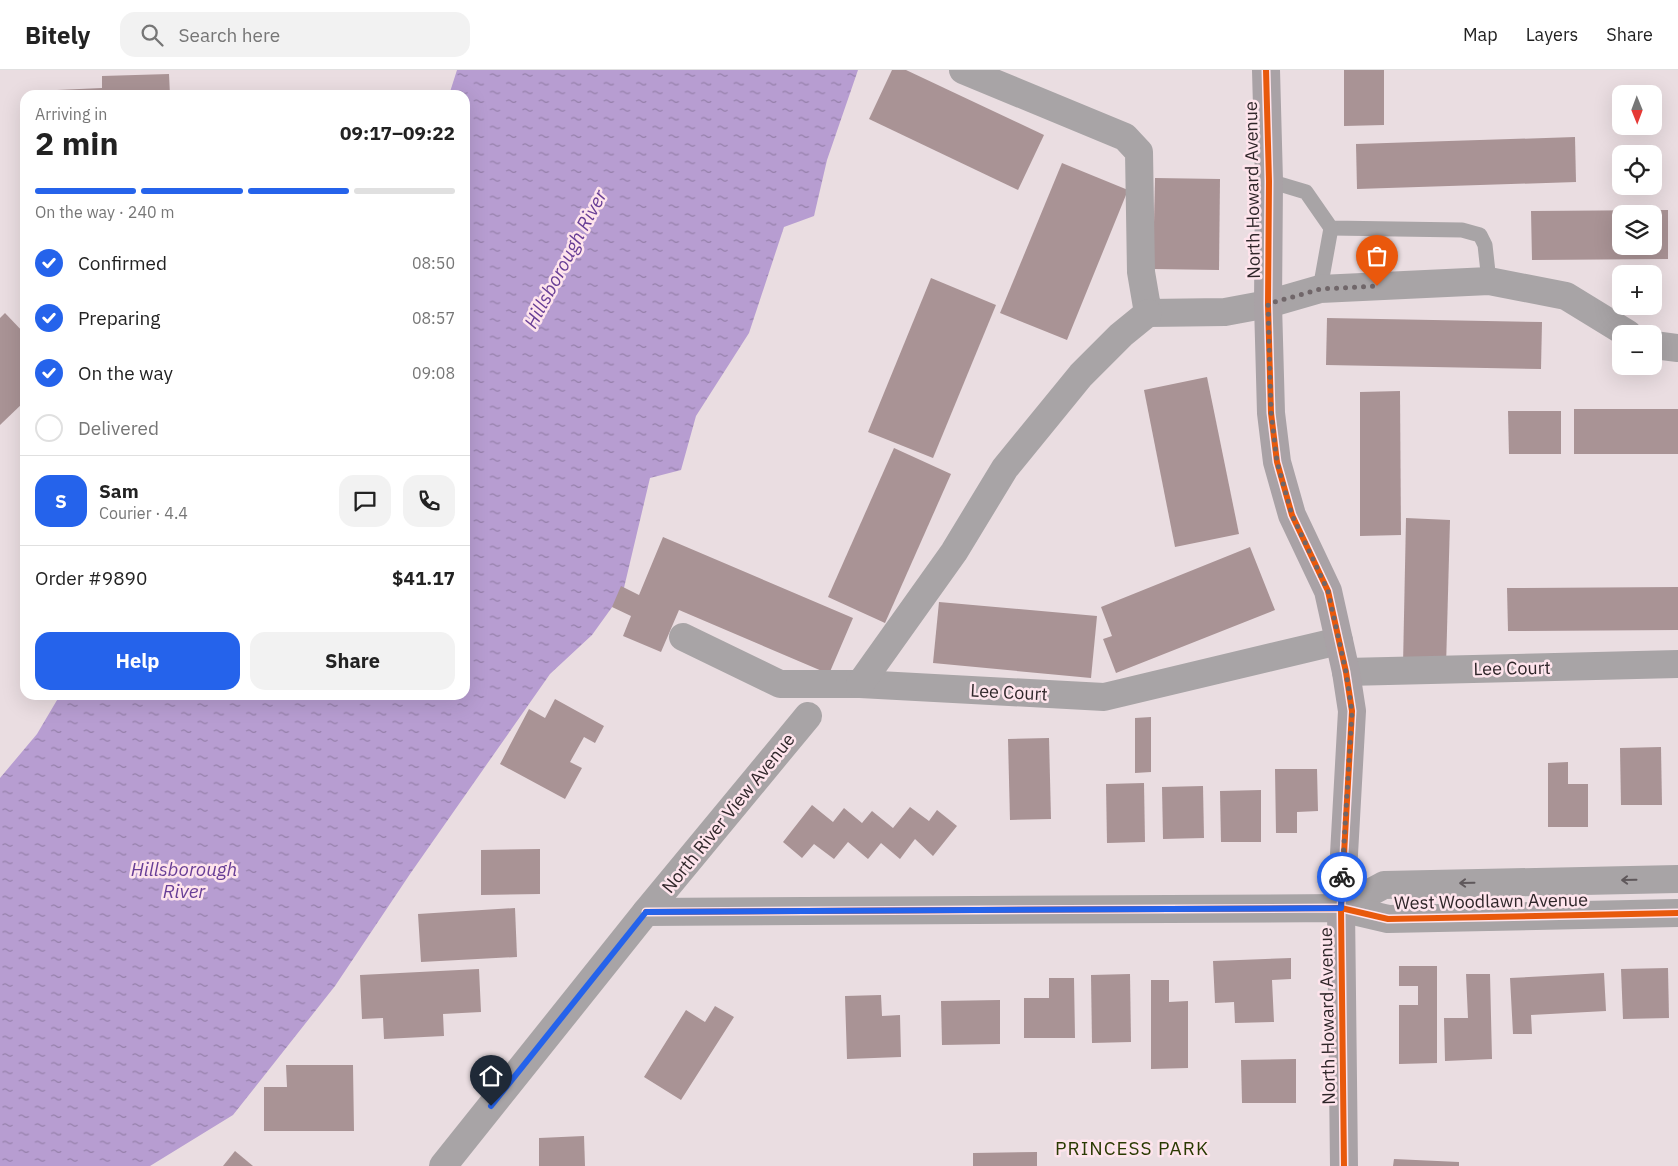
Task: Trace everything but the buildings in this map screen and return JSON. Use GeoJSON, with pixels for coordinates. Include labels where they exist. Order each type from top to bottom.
{"type":"FeatureCollection","features":[{"type":"Feature","properties":{"kind":"street"},"geometry":{"type":"LineString","coordinates":[[963,70],[1125,137],[1139,152],[1141,272],[1148,313]]}},
{"type":"Feature","properties":{"kind":"street","name":"North Howard Avenue"},"geometry":{"type":"LineString","coordinates":[[1266,70],[1271,412],[1277,462],[1292,515],[1328,591],[1346,672],[1352,712],[1341,908],[1344,1166]]}},
{"type":"Feature","properties":{"kind":"street"},"geometry":{"type":"LineString","coordinates":[[860,684],[954,552],[1005,468],[1081,376],[1122,335],[1148,313],[1225,312],[1268,304],[1320,289],[1489,281],[1566,296],[1613,325]]}},
{"type":"Feature","properties":{"kind":"street"},"geometry":{"type":"LineString","coordinates":[[1662,346],[1678,348]]}},
{"type":"Feature","properties":{"kind":"street","name":"Lee Court"},"geometry":{"type":"LineString","coordinates":[[683,637],[780,684],[860,684],[1104,696],[1339,641]]}},
{"type":"Feature","properties":{"kind":"street","name":"Lee Court"},"geometry":{"type":"LineString","coordinates":[[1346,672],[1678,664]]}},
{"type":"Feature","properties":{"kind":"street","name":"North River View Avenue"},"geometry":{"type":"LineString","coordinates":[[443,1166],[646,912],[808,716]]}},
{"type":"Feature","properties":{"kind":"street","name":"West Woodlawn Avenue"},"geometry":{"type":"LineString","coordinates":[[1341,908],[1384,884],[1678,879]]}},
{"type":"Feature","properties":{"kind":"street","name":"West Woodlawn Avenue"},"geometry":{"type":"LineString","coordinates":[[646,912],[1341,908],[1388,919],[1678,913]]}},
{"type":"Feature","properties":{"kind":"lane"},"geometry":{"type":"LineString","coordinates":[[1269,181],[1306,192],[1331,228],[1320,289]]}},
{"type":"Feature","properties":{"kind":"lane"},"geometry":{"type":"LineString","coordinates":[[1331,228],[1462,230],[1480,235],[1485,245],[1489,281]]}},
{"type":"Feature","properties":{"kind":"water","name":"Hillsborough River"},"geometry":{"type":"Polygon","coordinates":[[[457,70],[858,70],[827,160],[814,216],[784,227],[749,333],[696,416],[681,470],[650,478],[623,592],[592,635],[550,674],[410,874],[335,986],[233,1115],[150,1166],[0,1166],[0,778],[37,734],[57,700],[470,700],[470,90],[451,90],[457,70]]]}},
{"type":"Feature","properties":{"kind":"cycle path"},"geometry":{"type":"LineString","coordinates":[[1266,70],[1271,413],[1277,462],[1292,515],[1328,591],[1346,672],[1352,711],[1341,908],[1344,1166]]}},
{"type":"Feature","properties":{"kind":"cycle path"},"geometry":{"type":"LineString","coordinates":[[646,912],[1341,908],[1388,919],[1678,913]]}},
{"type":"Feature","properties":{"kind":"way so far"},"geometry":{"type":"LineString","coordinates":[[1342,877],[1352,712],[1346,672],[1328,591],[1292,515],[1277,462],[1271,412],[1268,304],[1320,289],[1377,286]]}},
{"type":"Feature","properties":{"kind":"district","name":"PRINCESS PARK"},"geometry":{"type":"Point","coordinates":[1132,1148]}},
{"type":"Feature","properties":{"kind":"route"},"geometry":{"type":"LineString","coordinates":[[491,1106],[646,912],[1341,908],[1342,877]]}}]}
